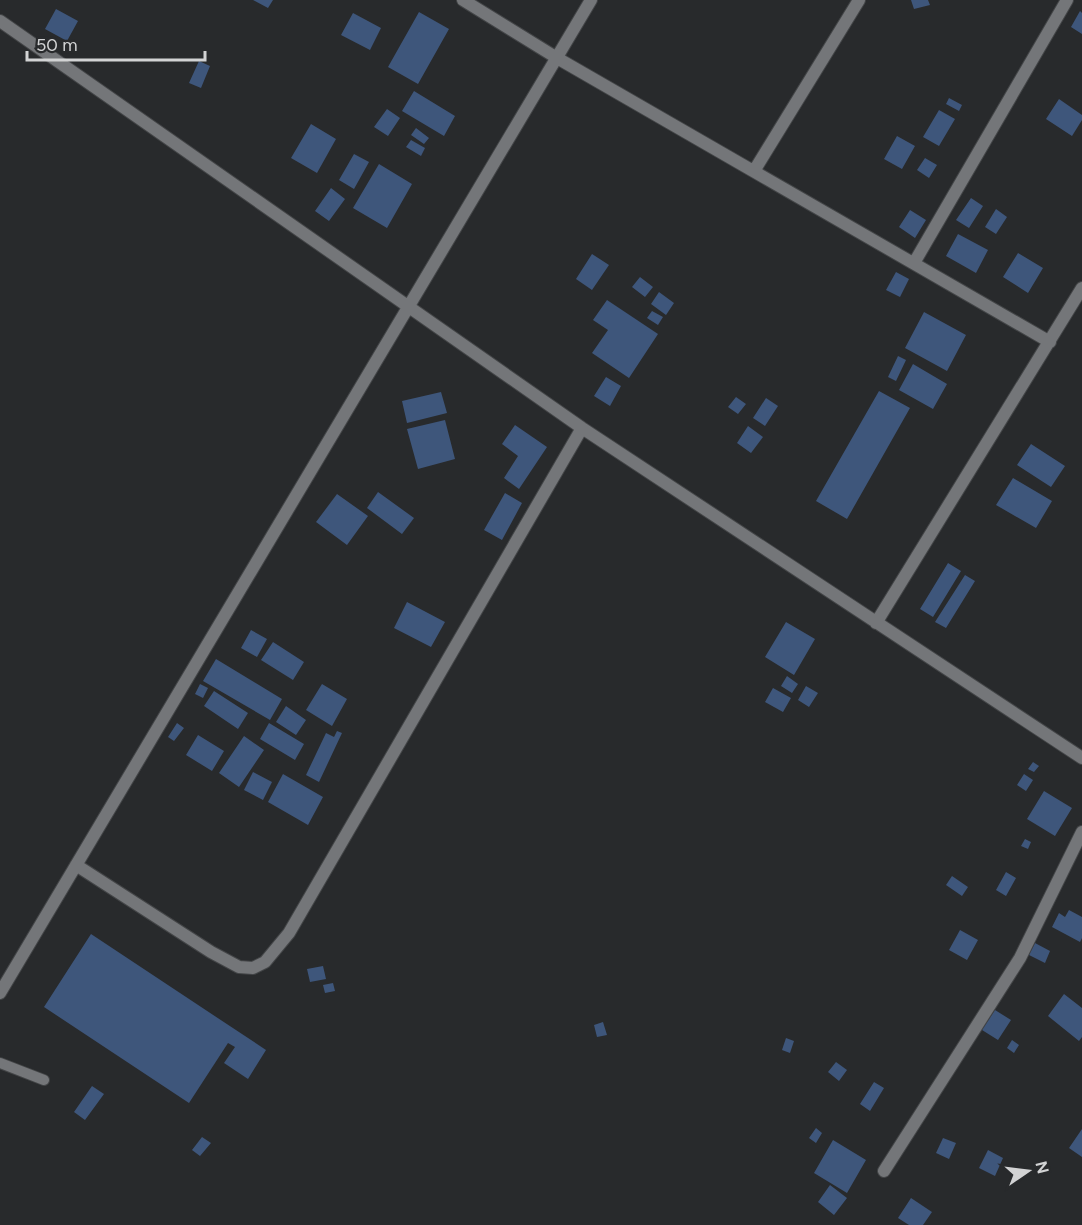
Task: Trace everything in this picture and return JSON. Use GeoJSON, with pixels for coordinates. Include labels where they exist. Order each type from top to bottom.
{"type":"FeatureCollection","features":[{"type":"Feature","properties":{"kind":"street"},"geometry":{"type":"LineString","coordinates":[[463,0],[557,58],[1050,342]]}},
{"type":"Feature","properties":{"kind":"street"},"geometry":{"type":"LineString","coordinates":[[0,993],[591,0]]}},
{"type":"Feature","properties":{"kind":"street"},"geometry":{"type":"LineString","coordinates":[[753,171],[859,0]]}},
{"type":"Feature","properties":{"kind":"street"},"geometry":{"type":"LineString","coordinates":[[914,263],[1066,0]]}},
{"type":"Feature","properties":{"kind":"street"},"geometry":{"type":"LineString","coordinates":[[0,21],[582,428],[1082,758]]}},
{"type":"Feature","properties":{"kind":"street"},"geometry":{"type":"LineString","coordinates":[[876,622],[1082,288]]}},
{"type":"Feature","properties":{"kind":"street"},"geometry":{"type":"LineString","coordinates":[[76,865],[211,952],[239,967],[253,968],[265,962],[300,916],[582,428]]}},
{"type":"Feature","properties":{"kind":"street"},"geometry":{"type":"LineString","coordinates":[[884,1171],[1020,958],[1082,832]]}},
{"type":"Feature","properties":{"kind":"lane"},"geometry":{"type":"LineString","coordinates":[[0,1063],[44,1080]]}},
{"type":"Feature","properties":{"kind":"building"},"geometry":{"type":"Polygon","coordinates":[[[253,0],[273,0],[268,8],[253,0]]]}},
{"type":"Feature","properties":{"kind":"building"},"geometry":{"type":"Polygon","coordinates":[[[911,0],[928,0],[930,5],[914,9],[911,0]]]}},
{"type":"Feature","properties":{"kind":"building"},"geometry":{"type":"Polygon","coordinates":[[[56,9],[78,21],[67,41],[45,29],[56,9]]]}},
{"type":"Feature","properties":{"kind":"building"},"geometry":{"type":"Polygon","coordinates":[[[1080,11],[1082,13],[1082,34],[1071,27],[1080,11]]]}},
{"type":"Feature","properties":{"kind":"building"},"geometry":{"type":"Polygon","coordinates":[[[419,12],[449,29],[418,84],[388,67],[419,12]]]}},
{"type":"Feature","properties":{"kind":"building"},"geometry":{"type":"Polygon","coordinates":[[[353,13],[381,28],[370,50],[341,35],[353,13]]]}},
{"type":"Feature","properties":{"kind":"building"},"geometry":{"type":"Polygon","coordinates":[[[199,61],[210,66],[201,88],[189,83],[199,61]]]}},
{"type":"Feature","properties":{"kind":"building"},"geometry":{"type":"Polygon","coordinates":[[[414,91],[455,116],[444,136],[402,111],[414,91]]]}},
{"type":"Feature","properties":{"kind":"building"},"geometry":{"type":"Polygon","coordinates":[[[949,98],[962,105],[959,111],[946,104],[949,98]]]}},
{"type":"Feature","properties":{"kind":"building"},"geometry":{"type":"Polygon","coordinates":[[[1059,99],[1082,115],[1082,120],[1072,136],[1046,119],[1059,99]]]}},
{"type":"Feature","properties":{"kind":"building"},"geometry":{"type":"Polygon","coordinates":[[[387,109],[400,118],[388,136],[374,127],[387,109]]]}},
{"type":"Feature","properties":{"kind":"building"},"geometry":{"type":"Polygon","coordinates":[[[939,110],[955,119],[939,146],[923,137],[939,110]]]}},
{"type":"Feature","properties":{"kind":"building"},"geometry":{"type":"Polygon","coordinates":[[[311,124],[336,139],[317,173],[291,158],[311,124]]]}},
{"type":"Feature","properties":{"kind":"building"},"geometry":{"type":"Polygon","coordinates":[[[416,128],[429,138],[424,144],[411,135],[416,128]]]}},
{"type":"Feature","properties":{"kind":"building"},"geometry":{"type":"Polygon","coordinates":[[[897,136],[915,146],[902,169],[884,159],[897,136]]]}},
{"type":"Feature","properties":{"kind":"building"},"geometry":{"type":"Polygon","coordinates":[[[411,140],[425,148],[421,156],[406,147],[411,140]]]}},
{"type":"Feature","properties":{"kind":"building"},"geometry":{"type":"Polygon","coordinates":[[[354,154],[369,162],[354,189],[339,180],[354,154]]]}},
{"type":"Feature","properties":{"kind":"building"},"geometry":{"type":"Polygon","coordinates":[[[925,158],[937,165],[929,178],[917,170],[925,158]]]}},
{"type":"Feature","properties":{"kind":"building"},"geometry":{"type":"Polygon","coordinates":[[[379,164],[412,184],[387,228],[353,208],[379,164]]]}},
{"type":"Feature","properties":{"kind":"building"},"geometry":{"type":"Polygon","coordinates":[[[331,188],[345,199],[329,221],[315,211],[331,188]]]}},
{"type":"Feature","properties":{"kind":"building"},"geometry":{"type":"Polygon","coordinates":[[[971,198],[983,206],[969,228],[956,220],[971,198]]]}},
{"type":"Feature","properties":{"kind":"building"},"geometry":{"type":"Polygon","coordinates":[[[996,209],[1007,217],[996,234],[985,227],[996,209]]]}},
{"type":"Feature","properties":{"kind":"building"},"geometry":{"type":"Polygon","coordinates":[[[910,210],[926,220],[915,238],[899,227],[910,210]]]}},
{"type":"Feature","properties":{"kind":"building"},"geometry":{"type":"Polygon","coordinates":[[[958,234],[988,250],[976,273],[946,256],[958,234]]]}},
{"type":"Feature","properties":{"kind":"building"},"geometry":{"type":"Polygon","coordinates":[[[1018,253],[1043,268],[1028,293],[1003,277],[1018,253]]]}},
{"type":"Feature","properties":{"kind":"building"},"geometry":{"type":"Polygon","coordinates":[[[592,254],[609,265],[592,290],[576,279],[592,254]]]}},
{"type":"Feature","properties":{"kind":"building"},"geometry":{"type":"Polygon","coordinates":[[[896,272],[909,279],[900,297],[886,290],[896,272]]]}},
{"type":"Feature","properties":{"kind":"building"},"geometry":{"type":"Polygon","coordinates":[[[640,277],[653,287],[645,297],[632,287],[640,277]]]}},
{"type":"Feature","properties":{"kind":"building"},"geometry":{"type":"Polygon","coordinates":[[[659,292],[674,303],[666,315],[651,304],[659,292]]]}},
{"type":"Feature","properties":{"kind":"building"},"geometry":{"type":"Polygon","coordinates":[[[607,300],[658,334],[629,378],[592,353],[608,330],[593,320],[607,300]]]}},
{"type":"Feature","properties":{"kind":"building"},"geometry":{"type":"Polygon","coordinates":[[[652,311],[663,317],[658,325],[647,318],[652,311]]]}},
{"type":"Feature","properties":{"kind":"building"},"geometry":{"type":"Polygon","coordinates":[[[924,312],[966,335],[947,371],[905,348],[924,312]]]}},
{"type":"Feature","properties":{"kind":"building"},"geometry":{"type":"Polygon","coordinates":[[[898,356],[906,360],[896,381],[888,377],[898,356]]]}},
{"type":"Feature","properties":{"kind":"building"},"geometry":{"type":"Polygon","coordinates":[[[913,364],[947,384],[933,409],[899,390],[913,364]]]}},
{"type":"Feature","properties":{"kind":"building"},"geometry":{"type":"Polygon","coordinates":[[[606,377],[621,386],[610,406],[594,396],[606,377]]]}},
{"type":"Feature","properties":{"kind":"building"},"geometry":{"type":"Polygon","coordinates":[[[879,391],[910,408],[847,519],[816,501],[879,391]]]}},
{"type":"Feature","properties":{"kind":"building"},"geometry":{"type":"Polygon","coordinates":[[[441,392],[447,413],[407,423],[402,401],[441,392]]]}},
{"type":"Feature","properties":{"kind":"building"},"geometry":{"type":"Polygon","coordinates":[[[736,397],[746,404],[738,414],[728,407],[736,397]]]}},
{"type":"Feature","properties":{"kind":"building"},"geometry":{"type":"Polygon","coordinates":[[[766,398],[778,406],[765,426],[753,418],[766,398]]]}},
{"type":"Feature","properties":{"kind":"building"},"geometry":{"type":"Polygon","coordinates":[[[445,420],[455,459],[418,469],[407,429],[445,420]]]}},
{"type":"Feature","properties":{"kind":"building"},"geometry":{"type":"Polygon","coordinates":[[[515,425],[547,447],[519,489],[504,478],[518,456],[502,444],[515,425]]]}},
{"type":"Feature","properties":{"kind":"building"},"geometry":{"type":"Polygon","coordinates":[[[748,426],[763,437],[751,453],[737,443],[748,426]]]}},
{"type":"Feature","properties":{"kind":"building"},"geometry":{"type":"Polygon","coordinates":[[[1031,444],[1065,466],[1051,487],[1017,465],[1031,444]]]}},
{"type":"Feature","properties":{"kind":"building"},"geometry":{"type":"Polygon","coordinates":[[[1013,478],[1052,501],[1036,528],[996,505],[1013,478]]]}},
{"type":"Feature","properties":{"kind":"building"},"geometry":{"type":"Polygon","coordinates":[[[378,492],[414,518],[402,534],[367,508],[378,492]]]}},
{"type":"Feature","properties":{"kind":"building"},"geometry":{"type":"Polygon","coordinates":[[[505,493],[522,503],[502,540],[484,530],[505,493]]]}},
{"type":"Feature","properties":{"kind":"building"},"geometry":{"type":"Polygon","coordinates":[[[337,494],[368,516],[347,545],[316,522],[337,494]]]}},
{"type":"Feature","properties":{"kind":"building"},"geometry":{"type":"Polygon","coordinates":[[[948,563],[961,571],[933,617],[920,609],[948,563]]]}},
{"type":"Feature","properties":{"kind":"building"},"geometry":{"type":"Polygon","coordinates":[[[965,575],[975,581],[946,628],[935,622],[965,575]]]}},
{"type":"Feature","properties":{"kind":"building"},"geometry":{"type":"Polygon","coordinates":[[[407,602],[445,622],[431,647],[394,628],[407,602]]]}},
{"type":"Feature","properties":{"kind":"building"},"geometry":{"type":"Polygon","coordinates":[[[786,622],[815,639],[794,675],[765,657],[786,622]]]}},
{"type":"Feature","properties":{"kind":"building"},"geometry":{"type":"Polygon","coordinates":[[[251,630],[267,639],[257,657],[241,648],[251,630]]]}},
{"type":"Feature","properties":{"kind":"building"},"geometry":{"type":"Polygon","coordinates":[[[273,642],[304,662],[293,680],[261,660],[273,642]]]}},
{"type":"Feature","properties":{"kind":"building"},"geometry":{"type":"Polygon","coordinates":[[[216,659],[282,699],[270,720],[203,681],[216,659]]]}},
{"type":"Feature","properties":{"kind":"building"},"geometry":{"type":"Polygon","coordinates":[[[787,676],[798,684],[792,693],[781,686],[787,676]]]}},
{"type":"Feature","properties":{"kind":"building"},"geometry":{"type":"Polygon","coordinates":[[[200,684],[208,688],[203,698],[195,694],[200,684]]]}},
{"type":"Feature","properties":{"kind":"building"},"geometry":{"type":"Polygon","coordinates":[[[322,684],[347,699],[332,726],[306,710],[322,684]]]}},
{"type":"Feature","properties":{"kind":"building"},"geometry":{"type":"Polygon","coordinates":[[[806,686],[818,693],[809,707],[798,700],[806,686]]]}},
{"type":"Feature","properties":{"kind":"building"},"geometry":{"type":"Polygon","coordinates":[[[773,688],[791,698],[783,712],[765,702],[773,688]]]}},
{"type":"Feature","properties":{"kind":"building"},"geometry":{"type":"Polygon","coordinates":[[[214,691],[248,713],[238,729],[204,706],[214,691]]]}},
{"type":"Feature","properties":{"kind":"building"},"geometry":{"type":"Polygon","coordinates":[[[286,706],[306,720],[296,735],[276,722],[286,706]]]}},
{"type":"Feature","properties":{"kind":"building"},"geometry":{"type":"Polygon","coordinates":[[[177,723],[184,728],[174,741],[168,737],[177,723]]]}},
{"type":"Feature","properties":{"kind":"building"},"geometry":{"type":"Polygon","coordinates":[[[269,723],[304,744],[295,760],[260,739],[269,723]]]}},
{"type":"Feature","properties":{"kind":"building"},"geometry":{"type":"Polygon","coordinates":[[[337,731],[342,733],[319,782],[306,775],[326,733],[334,737],[337,731]]]}},
{"type":"Feature","properties":{"kind":"building"},"geometry":{"type":"Polygon","coordinates":[[[198,735],[224,751],[212,771],[186,755],[198,735]]]}},
{"type":"Feature","properties":{"kind":"building"},"geometry":{"type":"Polygon","coordinates":[[[244,736],[264,750],[239,787],[219,773],[244,736]]]}},
{"type":"Feature","properties":{"kind":"building"},"geometry":{"type":"Polygon","coordinates":[[[1033,762],[1039,766],[1034,772],[1028,769],[1033,762]]]}},
{"type":"Feature","properties":{"kind":"building"},"geometry":{"type":"Polygon","coordinates":[[[253,772],[272,782],[263,800],[244,790],[253,772]]]}},
{"type":"Feature","properties":{"kind":"building"},"geometry":{"type":"Polygon","coordinates":[[[283,774],[323,797],[308,825],[268,802],[283,774]]]}},
{"type":"Feature","properties":{"kind":"building"},"geometry":{"type":"Polygon","coordinates":[[[1024,774],[1033,780],[1026,791],[1017,785],[1024,774]]]}},
{"type":"Feature","properties":{"kind":"building"},"geometry":{"type":"Polygon","coordinates":[[[1044,791],[1072,808],[1055,836],[1027,819],[1044,791]]]}},
{"type":"Feature","properties":{"kind":"building"},"geometry":{"type":"Polygon","coordinates":[[[1025,839],[1031,842],[1028,849],[1021,846],[1025,839]]]}},
{"type":"Feature","properties":{"kind":"building"},"geometry":{"type":"Polygon","coordinates":[[[1006,872],[1016,878],[1006,896],[996,890],[1006,872]]]}},
{"type":"Feature","properties":{"kind":"building"},"geometry":{"type":"Polygon","coordinates":[[[952,876],[968,887],[962,896],[946,885],[952,876]]]}},
{"type":"Feature","properties":{"kind":"building"},"geometry":{"type":"Polygon","coordinates":[[[1069,910],[1082,917],[1080,942],[1052,927],[1059,913],[1065,917],[1069,910]]]}},
{"type":"Feature","properties":{"kind":"building"},"geometry":{"type":"Polygon","coordinates":[[[960,930],[978,940],[967,960],[949,950],[960,930]]]}},
{"type":"Feature","properties":{"kind":"building"},"geometry":{"type":"Polygon","coordinates":[[[91,934],[266,1050],[248,1079],[224,1063],[235,1047],[228,1043],[189,1103],[44,1007],[91,934]]]}},
{"type":"Feature","properties":{"kind":"building"},"geometry":{"type":"Polygon","coordinates":[[[1035,943],[1050,951],[1045,963],[1029,955],[1035,943]]]}},
{"type":"Feature","properties":{"kind":"building"},"geometry":{"type":"Polygon","coordinates":[[[323,966],[326,979],[310,982],[307,969],[323,966]]]}},
{"type":"Feature","properties":{"kind":"building"},"geometry":{"type":"Polygon","coordinates":[[[333,983],[335,991],[325,993],[323,985],[333,983]]]}},
{"type":"Feature","properties":{"kind":"building"},"geometry":{"type":"Polygon","coordinates":[[[1064,994],[1082,1008],[1082,1037],[1079,1041],[1048,1016],[1064,994]]]}},
{"type":"Feature","properties":{"kind":"building"},"geometry":{"type":"Polygon","coordinates":[[[995,1010],[1011,1020],[998,1040],[982,1030],[995,1010]]]}},
{"type":"Feature","properties":{"kind":"building"},"geometry":{"type":"Polygon","coordinates":[[[603,1022],[607,1035],[597,1037],[594,1025],[603,1022]]]}},
{"type":"Feature","properties":{"kind":"building"},"geometry":{"type":"Polygon","coordinates":[[[786,1038],[794,1041],[790,1053],[782,1050],[786,1038]]]}},
{"type":"Feature","properties":{"kind":"building"},"geometry":{"type":"Polygon","coordinates":[[[1012,1040],[1019,1045],[1014,1053],[1007,1048],[1012,1040]]]}},
{"type":"Feature","properties":{"kind":"building"},"geometry":{"type":"Polygon","coordinates":[[[836,1062],[847,1070],[839,1081],[828,1072],[836,1062]]]}},
{"type":"Feature","properties":{"kind":"building"},"geometry":{"type":"Polygon","coordinates":[[[874,1082],[884,1088],[870,1111],[860,1104],[874,1082]]]}},
{"type":"Feature","properties":{"kind":"building"},"geometry":{"type":"Polygon","coordinates":[[[92,1086],[104,1094],[85,1120],[74,1112],[92,1086]]]}},
{"type":"Feature","properties":{"kind":"building"},"geometry":{"type":"Polygon","coordinates":[[[816,1128],[822,1133],[816,1143],[809,1138],[816,1128]]]}},
{"type":"Feature","properties":{"kind":"building"},"geometry":{"type":"Polygon","coordinates":[[[1082,1129],[1082,1157],[1069,1148],[1082,1129]]]}},
{"type":"Feature","properties":{"kind":"building"},"geometry":{"type":"Polygon","coordinates":[[[202,1137],[211,1143],[200,1156],[192,1150],[202,1137]]]}},
{"type":"Feature","properties":{"kind":"building"},"geometry":{"type":"Polygon","coordinates":[[[943,1138],[956,1143],[949,1159],[936,1153],[943,1138]]]}},
{"type":"Feature","properties":{"kind":"building"},"geometry":{"type":"Polygon","coordinates":[[[833,1140],[866,1160],[847,1193],[814,1173],[833,1140]]]}},
{"type":"Feature","properties":{"kind":"building"},"geometry":{"type":"Polygon","coordinates":[[[988,1150],[1003,1158],[995,1176],[979,1168],[988,1150]]]}},
{"type":"Feature","properties":{"kind":"building"},"geometry":{"type":"Polygon","coordinates":[[[830,1185],[847,1198],[834,1215],[818,1202],[830,1185]]]}},
{"type":"Feature","properties":{"kind":"building"},"geometry":{"type":"Polygon","coordinates":[[[911,1198],[932,1212],[923,1225],[909,1225],[898,1218],[911,1198]]]}}]}
